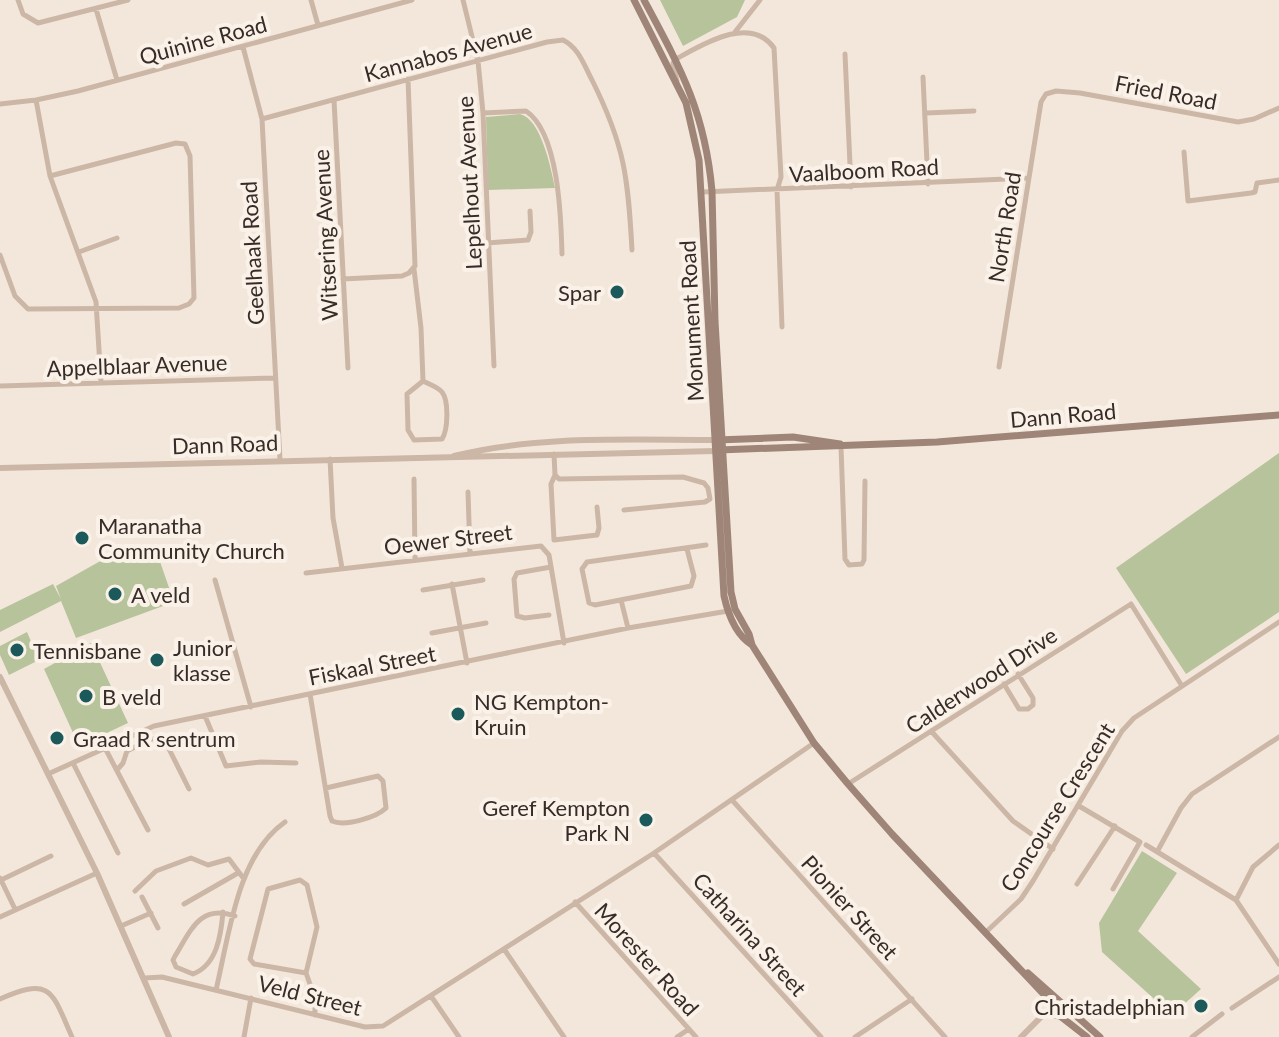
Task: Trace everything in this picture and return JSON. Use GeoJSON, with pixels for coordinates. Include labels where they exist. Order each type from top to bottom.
{"type":"FeatureCollection","features":[{"type":"Feature","properties":{"kind":"main road","name":"Monument Road"},"geometry":{"type":"LineString","coordinates":[[634,0],[686,103],[707,192]]}},
{"type":"Feature","properties":{"kind":"main road","name":"Monument Road"},"geometry":{"type":"LineString","coordinates":[[644,0],[676,59],[694,99],[705,135],[718,439],[730,607]]}},
{"type":"Feature","properties":{"kind":"main road"},"geometry":{"type":"LineString","coordinates":[[699,160],[704,158],[705,135]]}},
{"type":"Feature","properties":{"kind":"main road","name":"Dann Road"},"geometry":{"type":"LineString","coordinates":[[719,450],[979,440],[1279,415]]}},
{"type":"Feature","properties":{"kind":"main road","name":"Dann Road"},"geometry":{"type":"LineString","coordinates":[[718,439],[793,437],[846,446]]}},
{"type":"Feature","properties":{"kind":"main road"},"geometry":{"type":"LineString","coordinates":[[730,607],[743,640],[752,645],[814,743],[848,784],[985,933],[1040,982],[1057,1009],[1087,1037]]}},
{"type":"Feature","properties":{"kind":"main road"},"geometry":{"type":"LineString","coordinates":[[1057,1009],[1100,1037]]}},
{"type":"Feature","properties":{"kind":"street"},"geometry":{"type":"LineString","coordinates":[[18,0],[23,14],[38,23],[128,0]]}},
{"type":"Feature","properties":{"kind":"street"},"geometry":{"type":"LineString","coordinates":[[311,0],[318,25]]}},
{"type":"Feature","properties":{"kind":"street","name":"Quinine Road"},"geometry":{"type":"LineString","coordinates":[[0,104],[36,100],[117,80],[412,0]]}},
{"type":"Feature","properties":{"kind":"street","name":"Lepelhout Avenue"},"geometry":{"type":"LineString","coordinates":[[463,0],[478,61],[483,113],[494,366]]}},
{"type":"Feature","properties":{"kind":"street"},"geometry":{"type":"LineString","coordinates":[[734,33],[745,23],[760,0]]}},
{"type":"Feature","properties":{"kind":"street"},"geometry":{"type":"LineString","coordinates":[[96,9],[117,80]]}},
{"type":"Feature","properties":{"kind":"street"},"geometry":{"type":"LineString","coordinates":[[678,86],[673,63],[676,59],[722,35],[734,33],[764,38],[772,44],[781,177],[777,190],[782,327]]}},
{"type":"Feature","properties":{"kind":"street","name":"Kannabos Avenue"},"geometry":{"type":"LineString","coordinates":[[262,119],[555,40],[567,42],[575,48],[609,113],[621,145],[629,189],[632,250]]}},
{"type":"Feature","properties":{"kind":"street","name":"Geelhaak Road"},"geometry":{"type":"LineString","coordinates":[[243,47],[262,119],[280,460]]}},
{"type":"Feature","properties":{"kind":"street"},"geometry":{"type":"LineString","coordinates":[[845,54],[851,187]]}},
{"type":"Feature","properties":{"kind":"street"},"geometry":{"type":"LineString","coordinates":[[923,77],[928,184]]}},
{"type":"Feature","properties":{"kind":"street"},"geometry":{"type":"LineString","coordinates":[[408,79],[417,259],[414,269],[423,381]]}},
{"type":"Feature","properties":{"kind":"street","name":"Fried Road"},"geometry":{"type":"LineString","coordinates":[[1046,94],[1056,91],[1080,93],[1238,122],[1279,108]]}},
{"type":"Feature","properties":{"kind":"street","name":"North Road"},"geometry":{"type":"LineString","coordinates":[[999,367],[1027,178],[1041,102],[1046,94]]}},
{"type":"Feature","properties":{"kind":"street"},"geometry":{"type":"LineString","coordinates":[[36,100],[50,176],[97,310],[101,382]]}},
{"type":"Feature","properties":{"kind":"street","name":"Witsering Avenue"},"geometry":{"type":"LineString","coordinates":[[334,100],[348,368]]}},
{"type":"Feature","properties":{"kind":"street"},"geometry":{"type":"LineString","coordinates":[[483,113],[526,111],[539,126],[558,181],[562,254]]}},
{"type":"Feature","properties":{"kind":"street"},"geometry":{"type":"LineString","coordinates":[[926,113],[974,111]]}},
{"type":"Feature","properties":{"kind":"street"},"geometry":{"type":"LineString","coordinates":[[0,255],[15,296],[28,309],[179,308],[194,298],[189,150],[185,144],[176,143],[50,176]]}},
{"type":"Feature","properties":{"kind":"street"},"geometry":{"type":"LineString","coordinates":[[1184,152],[1188,201],[1251,193],[1255,192],[1257,183],[1279,180]]}},
{"type":"Feature","properties":{"kind":"street","name":"Vaalboom Road"},"geometry":{"type":"LineString","coordinates":[[707,192],[1027,178]]}},
{"type":"Feature","properties":{"kind":"street"},"geometry":{"type":"LineString","coordinates":[[487,243],[528,240],[531,232],[530,211]]}},
{"type":"Feature","properties":{"kind":"street"},"geometry":{"type":"LineString","coordinates":[[79,252],[117,238]]}},
{"type":"Feature","properties":{"kind":"street"},"geometry":{"type":"LineString","coordinates":[[343,279],[402,276],[414,269]]}},
{"type":"Feature","properties":{"kind":"street","name":"Appelblaar Avenue"},"geometry":{"type":"LineString","coordinates":[[0,386],[275,378]]}},
{"type":"Feature","properties":{"kind":"street"},"geometry":{"type":"LineString","coordinates":[[423,381],[440,390],[444,396],[446,432],[442,439],[417,441],[409,434],[407,394],[423,381]]}},
{"type":"Feature","properties":{"kind":"street","name":"Dann Road"},"geometry":{"type":"LineString","coordinates":[[0,468],[450,457],[514,446],[615,440],[718,439]]}},
{"type":"Feature","properties":{"kind":"street"},"geometry":{"type":"LineString","coordinates":[[846,446],[845,559],[849,565],[862,564],[864,560],[865,481]]}},
{"type":"Feature","properties":{"kind":"street","name":"Dann Road"},"geometry":{"type":"LineString","coordinates":[[450,457],[719,450]]}},
{"type":"Feature","properties":{"kind":"street"},"geometry":{"type":"LineString","coordinates":[[554,453],[555,475],[551,484],[554,540],[597,535],[597,507]]}},
{"type":"Feature","properties":{"kind":"street"},"geometry":{"type":"LineString","coordinates":[[330,459],[333,518],[342,568]]}},
{"type":"Feature","properties":{"kind":"street"},"geometry":{"type":"LineString","coordinates":[[555,475],[559,479],[636,476],[690,478],[706,484],[711,498],[705,502],[624,510]]}},
{"type":"Feature","properties":{"kind":"street"},"geometry":{"type":"LineString","coordinates":[[414,479],[415,559]]}},
{"type":"Feature","properties":{"kind":"street"},"geometry":{"type":"LineString","coordinates":[[468,492],[470,553]]}},
{"type":"Feature","properties":{"kind":"street"},"geometry":{"type":"LineString","coordinates":[[687,549],[694,576],[691,586],[590,605],[582,569],[587,562],[706,545]]}},
{"type":"Feature","properties":{"kind":"street","name":"Oewer Street"},"geometry":{"type":"LineString","coordinates":[[306,573],[541,546],[549,555],[551,567]]}},
{"type":"Feature","properties":{"kind":"street"},"geometry":{"type":"LineString","coordinates":[[549,615],[517,616],[514,579],[517,573],[551,567],[564,643]]}},
{"type":"Feature","properties":{"kind":"street"},"geometry":{"type":"LineString","coordinates":[[215,580],[251,707]]}},
{"type":"Feature","properties":{"kind":"street"},"geometry":{"type":"LineString","coordinates":[[423,590],[483,580]]}},
{"type":"Feature","properties":{"kind":"street"},"geometry":{"type":"LineString","coordinates":[[452,584],[467,663]]}},
{"type":"Feature","properties":{"kind":"street"},"geometry":{"type":"LineString","coordinates":[[621,600],[628,628]]}},
{"type":"Feature","properties":{"kind":"street","name":"Calderwood Drive"},"geometry":{"type":"LineString","coordinates":[[848,784],[1131,604],[1182,686]]}},
{"type":"Feature","properties":{"kind":"street","name":"Fiskaal Street"},"geometry":{"type":"LineString","coordinates":[[48,774],[143,729],[730,607]]}},
{"type":"Feature","properties":{"kind":"street","name":"Concourse Crescent"},"geometry":{"type":"LineString","coordinates":[[985,933],[1021,899],[1127,724],[1279,622]]}},
{"type":"Feature","properties":{"kind":"street"},"geometry":{"type":"LineString","coordinates":[[432,633],[486,623]]}},
{"type":"Feature","properties":{"kind":"street"},"geometry":{"type":"LineString","coordinates":[[1004,684],[1019,709],[1028,709],[1033,705],[1033,698],[1018,674]]}},
{"type":"Feature","properties":{"kind":"street"},"geometry":{"type":"LineString","coordinates":[[0,677],[97,873],[169,1037]]}},
{"type":"Feature","properties":{"kind":"street"},"geometry":{"type":"LineString","coordinates":[[310,694],[330,816],[335,824],[377,814],[386,808],[383,781],[378,776],[326,788]]}},
{"type":"Feature","properties":{"kind":"street"},"geometry":{"type":"LineString","coordinates":[[205,716],[226,766],[256,762],[296,763]]}},
{"type":"Feature","properties":{"kind":"street"},"geometry":{"type":"LineString","coordinates":[[931,731],[1013,821],[1053,849]]}},
{"type":"Feature","properties":{"kind":"street"},"geometry":{"type":"LineString","coordinates":[[1157,852],[1192,794],[1279,737]]}},
{"type":"Feature","properties":{"kind":"street"},"geometry":{"type":"LineString","coordinates":[[117,770],[127,751],[160,738],[167,745],[189,789]]}},
{"type":"Feature","properties":{"kind":"street","name":"Veld Street"},"geometry":{"type":"LineString","coordinates":[[145,978],[162,977],[365,1027],[388,1024],[654,853],[814,743]]}},
{"type":"Feature","properties":{"kind":"street"},"geometry":{"type":"LineString","coordinates":[[105,748],[148,830]]}},
{"type":"Feature","properties":{"kind":"street"},"geometry":{"type":"LineString","coordinates":[[73,763],[118,853]]}},
{"type":"Feature","properties":{"kind":"street","name":"Pionier Street"},"geometry":{"type":"LineString","coordinates":[[732,800],[945,1037]]}},
{"type":"Feature","properties":{"kind":"street"},"geometry":{"type":"LineString","coordinates":[[1079,806],[1140,842],[1113,889]]}},
{"type":"Feature","properties":{"kind":"street"},"geometry":{"type":"LineString","coordinates":[[216,990],[247,868],[270,833],[285,822]]}},
{"type":"Feature","properties":{"kind":"street"},"geometry":{"type":"LineString","coordinates":[[1077,884],[1115,826]]}},
{"type":"Feature","properties":{"kind":"street"},"geometry":{"type":"LineString","coordinates":[[1146,845],[1236,900],[1279,964]]}},
{"type":"Feature","properties":{"kind":"street"},"geometry":{"type":"LineString","coordinates":[[1236,900],[1253,867],[1279,845]]}},
{"type":"Feature","properties":{"kind":"street","name":"Catharina Street"},"geometry":{"type":"LineString","coordinates":[[654,853],[821,1037]]}},
{"type":"Feature","properties":{"kind":"street"},"geometry":{"type":"LineString","coordinates":[[15,909],[1,878],[51,856]]}},
{"type":"Feature","properties":{"kind":"street"},"geometry":{"type":"LineString","coordinates":[[135,891],[156,871],[191,858],[208,865],[229,859],[244,879]]}},
{"type":"Feature","properties":{"kind":"street"},"geometry":{"type":"LineString","coordinates":[[0,917],[97,873]]}},
{"type":"Feature","properties":{"kind":"street"},"geometry":{"type":"LineString","coordinates":[[184,904],[238,873]]}},
{"type":"Feature","properties":{"kind":"street"},"geometry":{"type":"LineString","coordinates":[[306,973],[254,964],[250,959],[266,892],[271,886],[300,880],[307,885],[317,927],[306,973],[315,998],[315,1015]]}},
{"type":"Feature","properties":{"kind":"street"},"geometry":{"type":"LineString","coordinates":[[142,897],[158,928]]}},
{"type":"Feature","properties":{"kind":"street","name":"Morester Road"},"geometry":{"type":"LineString","coordinates":[[575,902],[696,1037]]}},
{"type":"Feature","properties":{"kind":"street"},"geometry":{"type":"LineString","coordinates":[[223,912],[217,947],[204,967],[193,974],[176,967],[174,958],[192,929],[208,914],[223,912],[235,916]]}},
{"type":"Feature","properties":{"kind":"street"},"geometry":{"type":"LineString","coordinates":[[121,926],[151,913]]}},
{"type":"Feature","properties":{"kind":"street"},"geometry":{"type":"LineString","coordinates":[[504,949],[564,1037]]}},
{"type":"Feature","properties":{"kind":"street"},"geometry":{"type":"LineString","coordinates":[[1232,1008],[1279,977]]}},
{"type":"Feature","properties":{"kind":"street"},"geometry":{"type":"LineString","coordinates":[[0,999],[25,988],[36,987],[47,991],[54,998],[72,1037]]}},
{"type":"Feature","properties":{"kind":"street"},"geometry":{"type":"LineString","coordinates":[[431,996],[459,1037]]}},
{"type":"Feature","properties":{"kind":"street"},"geometry":{"type":"LineString","coordinates":[[244,1037],[251,998]]}},
{"type":"Feature","properties":{"kind":"street"},"geometry":{"type":"LineString","coordinates":[[855,1037],[912,999]]}},
{"type":"Feature","properties":{"kind":"street"},"geometry":{"type":"LineString","coordinates":[[1021,1037],[1037,1021],[1057,1009]]}},
{"type":"Feature","properties":{"kind":"street"},"geometry":{"type":"LineString","coordinates":[[1192,1037],[1222,1014]]}},
{"type":"Feature","properties":{"kind":"street"},"geometry":{"type":"LineString","coordinates":[[677,1037],[689,1029]]}},
{"type":"Feature","properties":{"kind":"green space"},"geometry":{"type":"Polygon","coordinates":[[[660,0],[745,0],[737,17],[683,46],[660,0]]]}},
{"type":"Feature","properties":{"kind":"green space"},"geometry":{"type":"Polygon","coordinates":[[[520,114],[534,125],[539,134],[555,188],[488,190],[486,117],[520,114]]]}},
{"type":"Feature","properties":{"kind":"green space"},"geometry":{"type":"Polygon","coordinates":[[[1279,453],[1279,612],[1186,674],[1116,568],[1279,453]]]}},
{"type":"Feature","properties":{"kind":"green space","name":"A veld"},"geometry":{"type":"Polygon","coordinates":[[[157,553],[174,602],[76,638],[61,601],[0,632],[0,610],[53,584],[61,599],[56,586],[111,555],[157,553]]]}},
{"type":"Feature","properties":{"kind":"green space","name":"Tennisbane"},"geometry":{"type":"Polygon","coordinates":[[[27,632],[39,660],[9,675],[0,655],[0,646],[27,632]]]}},
{"type":"Feature","properties":{"kind":"green space","name":"B veld"},"geometry":{"type":"Polygon","coordinates":[[[91,643],[128,723],[79,746],[44,669],[91,643]]]}},
{"type":"Feature","properties":{"kind":"green space"},"geometry":{"type":"Polygon","coordinates":[[[1142,851],[1177,873],[1138,931],[1201,989],[1172,1015],[1102,952],[1099,923],[1142,851]]]}},
{"type":"Feature","properties":{"kind":"place","name":"Spar"},"geometry":{"type":"Point","coordinates":[617,292]}},
{"type":"Feature","properties":{"kind":"place","name":"Maranatha Community Church"},"geometry":{"type":"Point","coordinates":[82,538]}},
{"type":"Feature","properties":{"kind":"place","name":"A veld"},"geometry":{"type":"Point","coordinates":[115,594]}},
{"type":"Feature","properties":{"kind":"place","name":"Tennisbane"},"geometry":{"type":"Point","coordinates":[17,650]}},
{"type":"Feature","properties":{"kind":"place","name":"Junior klasse"},"geometry":{"type":"Point","coordinates":[157,660]}},
{"type":"Feature","properties":{"kind":"place","name":"B veld"},"geometry":{"type":"Point","coordinates":[86,696]}},
{"type":"Feature","properties":{"kind":"place","name":"NG Kempton- Kruin"},"geometry":{"type":"Point","coordinates":[458,714]}},
{"type":"Feature","properties":{"kind":"place","name":"Graad R sentrum"},"geometry":{"type":"Point","coordinates":[57,738]}},
{"type":"Feature","properties":{"kind":"place","name":"Geref Kempton Park N"},"geometry":{"type":"Point","coordinates":[646,820]}},
{"type":"Feature","properties":{"kind":"place","name":"Christadelphian"},"geometry":{"type":"Point","coordinates":[1201,1006]}}]}
